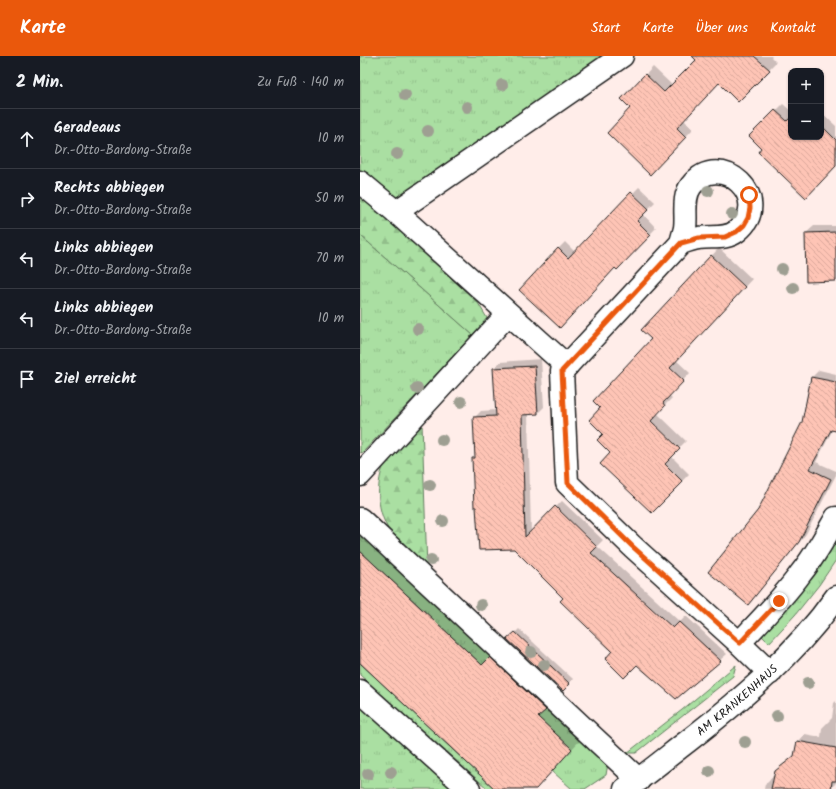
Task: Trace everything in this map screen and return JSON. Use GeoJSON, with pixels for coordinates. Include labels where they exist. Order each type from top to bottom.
{"type":"FeatureCollection","features":[{"type":"Feature","properties":{"kind":"street"},"geometry":{"type":"LineString","coordinates":[[396,212],[622,56]]}},
{"type":"Feature","properties":{"kind":"street"},"geometry":{"type":"LineString","coordinates":[[360,182],[396,212],[566,366]]}},
{"type":"Feature","properties":{"kind":"street"},"geometry":{"type":"LineString","coordinates":[[681,243],[562,371],[568,483],[632,546],[740,643],[770,673]]}},
{"type":"Feature","properties":{"kind":"street"},"geometry":{"type":"LineString","coordinates":[[360,475],[508,314]]}},
{"type":"Feature","properties":{"kind":"street"},"geometry":{"type":"LineString","coordinates":[[740,643],[779,601],[802,573],[822,543],[836,518]]}},
{"type":"Feature","properties":{"kind":"street"},"geometry":{"type":"LineString","coordinates":[[360,519],[632,784]]}},
{"type":"Feature","properties":{"kind":"street","name":"AM KRANKENHAUS"},"geometry":{"type":"LineString","coordinates":[[632,784],[716,720],[770,673],[799,643],[836,597]]}},
{"type":"Feature","properties":{"kind":"street"},"geometry":{"type":"LineString","coordinates":[[360,691],[469,789]]}},
{"type":"Feature","properties":{"kind":"green space"},"geometry":{"type":"Polygon","coordinates":[[[360,56],[607,56],[382,213],[360,193],[360,56]]]}},
{"type":"Feature","properties":{"kind":"green space"},"geometry":{"type":"Polygon","coordinates":[[[360,193],[478,303],[487,318],[473,335],[360,235],[360,193]]]}},
{"type":"Feature","properties":{"kind":"green space"},"geometry":{"type":"Polygon","coordinates":[[[360,235],[473,335],[363,452],[360,453],[360,235]]]}},
{"type":"Feature","properties":{"kind":"green space"},"geometry":{"type":"Polygon","coordinates":[[[422,423],[427,569],[394,537],[388,528],[380,507],[379,495],[381,473],[385,462],[402,441],[422,423]]]}},
{"type":"Feature","properties":{"kind":"green space"},"geometry":{"type":"Polygon","coordinates":[[[360,533],[608,763],[606,775],[585,789],[572,789],[552,771],[572,749],[360,551],[360,533]]]}},
{"type":"Feature","properties":{"kind":"green space"},"geometry":{"type":"Polygon","coordinates":[[[836,536],[836,560],[819,585],[795,615],[769,643],[760,634],[836,536]]]}},
{"type":"Feature","properties":{"kind":"green space"},"geometry":{"type":"Polygon","coordinates":[[[360,663],[495,789],[488,789],[360,675],[360,663]]]}},
{"type":"Feature","properties":{"kind":"green space"},"geometry":{"type":"Polygon","coordinates":[[[736,665],[733,676],[636,753],[627,753],[682,710],[736,665]]]}},
{"type":"Feature","properties":{"kind":"green space"},"geometry":{"type":"Polygon","coordinates":[[[360,701],[456,789],[360,789],[360,701]]]}},
{"type":"Feature","properties":{"kind":"building"},"geometry":{"type":"Polygon","coordinates":[[[692,56],[754,56],[770,70],[738,102],[719,83],[677,128],[686,137],[650,175],[607,133],[630,108],[621,99],[645,74],[664,92],[696,60],[692,56]]]}},
{"type":"Feature","properties":{"kind":"building"},"geometry":{"type":"Polygon","coordinates":[[[775,110],[787,121],[788,120],[788,140],[824,140],[824,128],[836,140],[836,166],[806,198],[758,152],[761,148],[749,136],[775,110]]]}},
{"type":"Feature","properties":{"kind":"building"},"geometry":{"type":"Polygon","coordinates":[[[631,192],[649,209],[637,221],[651,235],[617,270],[615,268],[560,328],[519,290],[558,248],[568,258],[631,192]]]}},
{"type":"Feature","properties":{"kind":"building"},"geometry":{"type":"Polygon","coordinates":[[[836,232],[836,281],[806,282],[805,233],[836,232]]]}},
{"type":"Feature","properties":{"kind":"building"},"geometry":{"type":"Polygon","coordinates":[[[711,255],[745,287],[670,368],[684,381],[663,403],[665,406],[651,421],[680,449],[665,464],[683,482],[652,513],[600,464],[610,453],[597,440],[603,434],[589,420],[600,408],[593,401],[651,339],[641,330],[711,255]]]}},
{"type":"Feature","properties":{"kind":"building"},"geometry":{"type":"Polygon","coordinates":[[[535,366],[538,414],[522,415],[525,537],[555,506],[597,547],[591,553],[673,628],[679,622],[721,661],[676,699],[637,665],[624,678],[605,659],[612,651],[560,601],[563,598],[514,549],[479,550],[476,507],[474,507],[472,458],[475,458],[473,417],[496,416],[493,368],[535,366]]]}},
{"type":"Feature","properties":{"kind":"building"},"geometry":{"type":"Polygon","coordinates":[[[811,377],[836,382],[836,431],[831,430],[810,469],[831,479],[799,542],[748,605],[708,572],[758,510],[802,422],[811,377]]]}},
{"type":"Feature","properties":{"kind":"building"},"geometry":{"type":"Polygon","coordinates":[[[360,551],[482,665],[490,657],[546,710],[538,717],[572,749],[536,789],[495,789],[360,663],[360,551]]]}},
{"type":"Feature","properties":{"kind":"building"},"geometry":{"type":"Polygon","coordinates":[[[515,632],[570,684],[563,691],[507,639],[515,632]]]}},
{"type":"Feature","properties":{"kind":"building"},"geometry":{"type":"Polygon","coordinates":[[[797,741],[836,748],[836,781],[832,781],[831,789],[771,789],[775,771],[794,756],[797,741]]]}},
{"type":"Feature","properties":{"kind":"route"},"geometry":{"type":"LineString","coordinates":[[749,195],[750,208],[748,218],[744,225],[736,232],[725,237],[699,238],[681,243],[562,371],[568,483],[632,546],[740,643],[779,601]]}}]}
